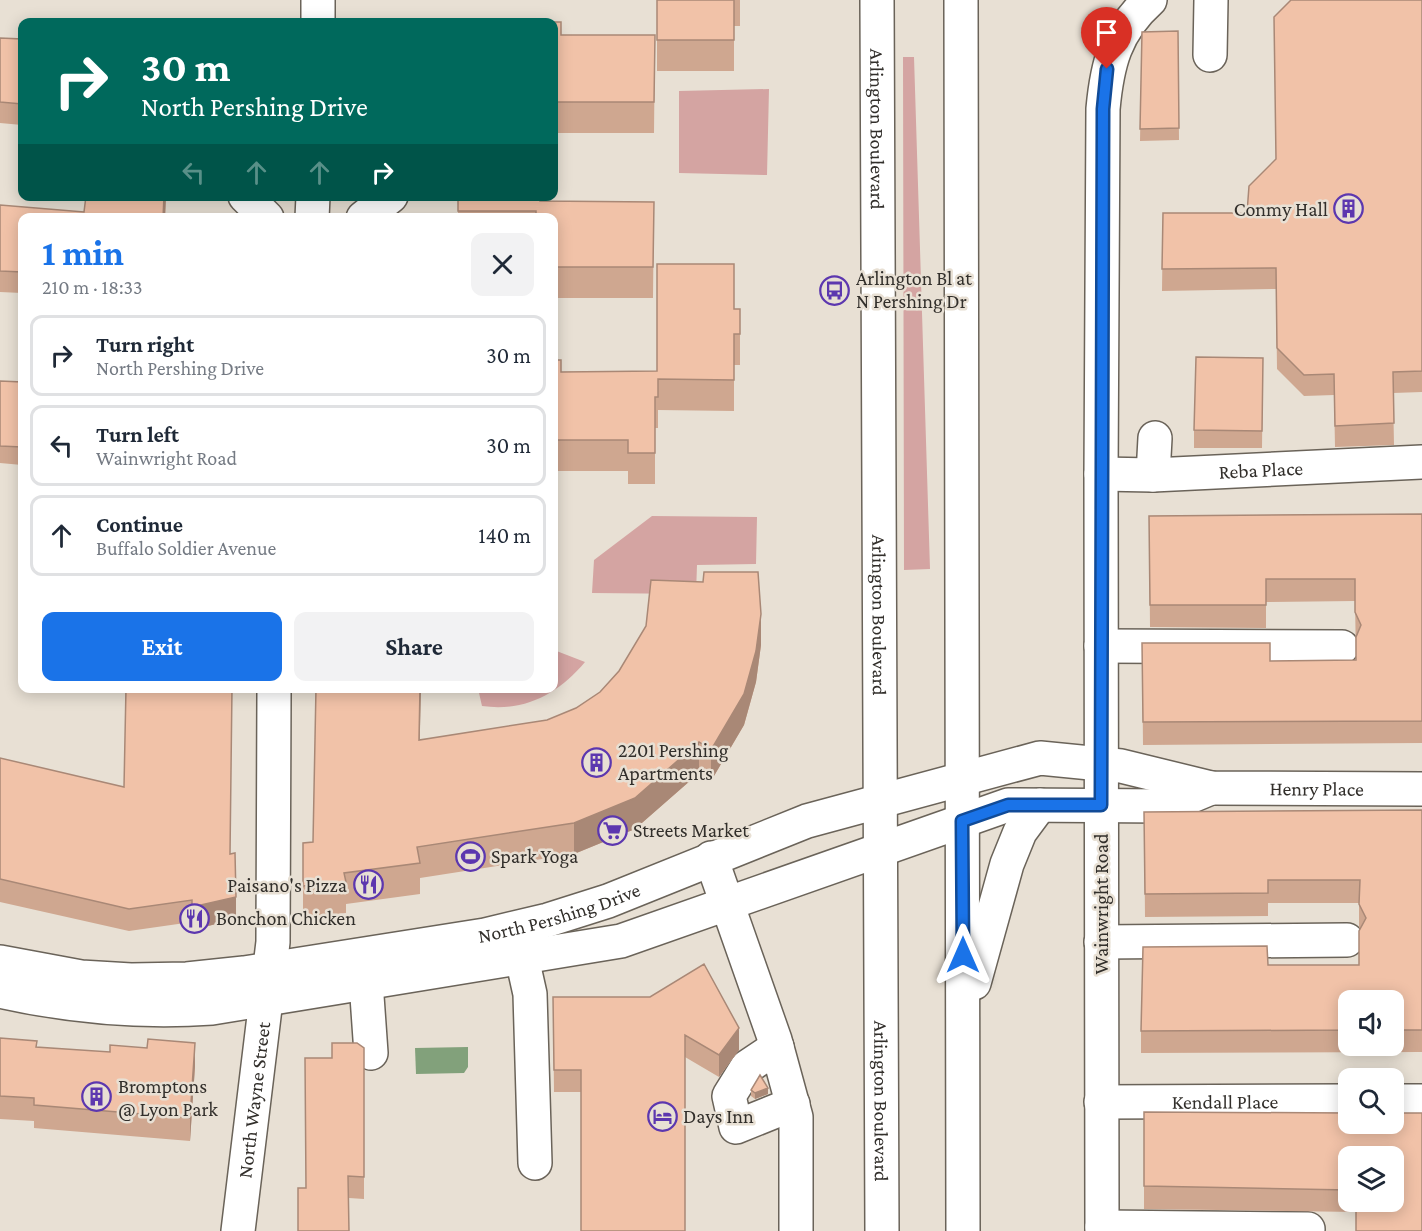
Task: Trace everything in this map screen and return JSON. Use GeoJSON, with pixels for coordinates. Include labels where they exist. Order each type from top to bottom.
{"type":"FeatureCollection","features":[{"type":"Feature","properties":{"kind":"main road"},"geometry":{"type":"LineString","coordinates":[[318,0],[318,18]]}},
{"type":"Feature","properties":{"kind":"main road","name":"Arlington Boulevard"},"geometry":{"type":"LineString","coordinates":[[877,0],[882,1231]]}},
{"type":"Feature","properties":{"kind":"main road"},"geometry":{"type":"LineString","coordinates":[[961,0],[963,1231]]}},
{"type":"Feature","properties":{"kind":"main road","name":"Wainwright Road"},"geometry":{"type":"LineString","coordinates":[[1102,1229],[1103,109],[1107,69],[1118,42],[1122,33],[1148,0]]}},
{"type":"Feature","properties":{"kind":"main road"},"geometry":{"type":"LineString","coordinates":[[1210,55],[1211,0]]}},
{"type":"Feature","properties":{"kind":"main road"},"geometry":{"type":"LineString","coordinates":[[250,201],[262,213]]}},
{"type":"Feature","properties":{"kind":"main road"},"geometry":{"type":"LineString","coordinates":[[369,213],[385,201]]}},
{"type":"Feature","properties":{"kind":"main road"},"geometry":{"type":"LineString","coordinates":[[1153,475],[1155,438]]}},
{"type":"Feature","properties":{"kind":"main road","name":"Reba Place"},"geometry":{"type":"LineString","coordinates":[[1101,474],[1153,475],[1422,462]]}},
{"type":"Feature","properties":{"kind":"main road"},"geometry":{"type":"LineString","coordinates":[[1101,646],[1341,647]]}},
{"type":"Feature","properties":{"kind":"main road","name":"North Wayne Street"},"geometry":{"type":"LineString","coordinates":[[238,1231],[273,942],[274,693]]}},
{"type":"Feature","properties":{"kind":"main road","name":"North Pershing Drive"},"geometry":{"type":"LineString","coordinates":[[0,991],[75,1006],[129,1011],[212,1008],[268,984],[548,920],[608,901],[807,821],[962,778],[1040,758],[1101,763]]}},
{"type":"Feature","properties":{"kind":"main road","name":"Henry Place"},"geometry":{"type":"LineString","coordinates":[[1101,763],[1121,765],[1210,788],[1422,789]]}},
{"type":"Feature","properties":{"kind":"main road","name":"Henry Place"},"geometry":{"type":"LineString","coordinates":[[1101,805],[1168,806],[1210,788]]}},
{"type":"Feature","properties":{"kind":"main road","name":"North Pershing Drive"},"geometry":{"type":"LineString","coordinates":[[0,962],[81,977],[131,980],[187,979],[268,984],[366,982],[621,941],[1008,805],[1101,805]]}},
{"type":"Feature","properties":{"kind":"main road"},"geometry":{"type":"LineString","coordinates":[[963,1022],[1007,864],[1020,832],[1040,805]]}},
{"type":"Feature","properties":{"kind":"main road"},"geometry":{"type":"LineString","coordinates":[[711,858],[777,1047],[796,1117],[796,1231]]}},
{"type":"Feature","properties":{"kind":"main road"},"geometry":{"type":"LineString","coordinates":[[1101,942],[1347,940]]}},
{"type":"Feature","properties":{"kind":"main road"},"geometry":{"type":"LineString","coordinates":[[522,958],[530,994],[535,1163]]}},
{"type":"Feature","properties":{"kind":"main road"},"geometry":{"type":"LineString","coordinates":[[366,982],[372,1053]]}},
{"type":"Feature","properties":{"kind":"main road"},"geometry":{"type":"LineString","coordinates":[[777,1047],[747,1067],[729,1096],[736,1127],[793,1104]]}},
{"type":"Feature","properties":{"kind":"main road","name":"Kendall Place"},"geometry":{"type":"LineString","coordinates":[[1101,1102],[1338,1101]]}},
{"type":"Feature","properties":{"kind":"main road"},"geometry":{"type":"LineString","coordinates":[[1404,1101],[1422,1101]]}},
{"type":"Feature","properties":{"kind":"main road"},"geometry":{"type":"LineString","coordinates":[[1102,1229],[1308,1229]]}},
{"type":"Feature","properties":{"kind":"shaded area"},"geometry":{"type":"Polygon","coordinates":[[[903,57],[914,57],[930,569],[904,570],[903,57]]]}},
{"type":"Feature","properties":{"kind":"shaded area"},"geometry":{"type":"Polygon","coordinates":[[[769,89],[767,175],[679,173],[679,91],[769,89]]]}},
{"type":"Feature","properties":{"kind":"shaded area"},"geometry":{"type":"Polygon","coordinates":[[[652,516],[757,517],[756,564],[697,565],[696,594],[592,593],[594,560],[652,516]]]}},
{"type":"Feature","properties":{"kind":"shaded area"},"geometry":{"type":"Polygon","coordinates":[[[558,652],[585,662],[558,688],[558,652]]]}},
{"type":"Feature","properties":{"kind":"shaded area"},"geometry":{"type":"Polygon","coordinates":[[[479,693],[550,693],[512,706],[482,706],[479,693]]]}},
{"type":"Feature","properties":{"kind":"shaded area"},"geometry":{"type":"Polygon","coordinates":[[[468,1047],[468,1067],[464,1073],[416,1074],[415,1048],[468,1047]]]}},
{"type":"Feature","properties":{"kind":"building"},"geometry":{"type":"Polygon","coordinates":[[[657,0],[734,0],[734,40],[657,40],[657,0]]]}},
{"type":"Feature","properties":{"kind":"building","name":"Conmy Hall"},"geometry":{"type":"Polygon","coordinates":[[[1291,0],[1422,0],[1422,371],[1393,372],[1394,423],[1335,426],[1334,374],[1304,375],[1277,348],[1276,268],[1162,269],[1163,213],[1247,213],[1249,186],[1276,159],[1274,17],[1291,0]]]}},
{"type":"Feature","properties":{"kind":"building"},"geometry":{"type":"Polygon","coordinates":[[[558,22],[561,22],[561,35],[655,35],[654,102],[558,102],[558,22]]]}},
{"type":"Feature","properties":{"kind":"building"},"geometry":{"type":"Polygon","coordinates":[[[1178,31],[1179,128],[1140,129],[1142,32],[1178,31]]]}},
{"type":"Feature","properties":{"kind":"building"},"geometry":{"type":"Polygon","coordinates":[[[0,38],[18,39],[18,104],[0,102],[0,38]]]}},
{"type":"Feature","properties":{"kind":"building"},"geometry":{"type":"Polygon","coordinates":[[[85,201],[164,201],[163,213],[18,213],[18,272],[0,271],[0,205],[84,212],[85,201]]]}},
{"type":"Feature","properties":{"kind":"building"},"geometry":{"type":"Polygon","coordinates":[[[458,201],[654,202],[653,267],[558,267],[558,213],[458,211],[458,201]]]}},
{"type":"Feature","properties":{"kind":"building"},"geometry":{"type":"Polygon","coordinates":[[[657,264],[734,264],[734,309],[740,309],[740,334],[734,334],[734,380],[658,379],[658,397],[655,397],[655,453],[628,453],[628,440],[558,440],[558,360],[561,360],[561,372],[657,371],[657,264]]]}},
{"type":"Feature","properties":{"kind":"building"},"geometry":{"type":"Polygon","coordinates":[[[1196,357],[1263,358],[1262,431],[1194,430],[1196,357]]]}},
{"type":"Feature","properties":{"kind":"building"},"geometry":{"type":"Polygon","coordinates":[[[0,381],[18,382],[18,447],[0,446],[0,381]]]}},
{"type":"Feature","properties":{"kind":"building"},"geometry":{"type":"Polygon","coordinates":[[[1422,514],[1422,721],[1143,722],[1142,643],[1270,643],[1270,661],[1356,660],[1356,637],[1361,625],[1355,612],[1355,579],[1266,579],[1266,605],[1150,605],[1149,516],[1422,514]]]}},
{"type":"Feature","properties":{"kind":"building","name":"2201 Pershing Apartments"},"geometry":{"type":"Polygon","coordinates":[[[704,572],[758,572],[761,614],[756,651],[744,694],[711,750],[699,742],[635,798],[574,823],[417,847],[420,863],[344,873],[346,882],[303,886],[303,843],[313,842],[316,693],[420,693],[419,740],[547,720],[576,708],[600,692],[619,671],[646,626],[651,580],[703,582],[704,572]]]}},
{"type":"Feature","properties":{"kind":"building"},"geometry":{"type":"Polygon","coordinates":[[[126,693],[232,693],[230,854],[235,853],[236,897],[192,907],[192,900],[129,909],[0,879],[0,758],[124,787],[126,693]]]}},
{"type":"Feature","properties":{"kind":"building"},"geometry":{"type":"Polygon","coordinates":[[[1422,810],[1422,1030],[1404,1030],[1404,990],[1338,990],[1338,1030],[1141,1031],[1143,947],[1267,946],[1268,965],[1359,965],[1359,931],[1366,918],[1359,904],[1360,880],[1268,880],[1268,893],[1145,894],[1144,812],[1422,810]]]}},
{"type":"Feature","properties":{"kind":"building","name":"Days Inn"},"geometry":{"type":"Polygon","coordinates":[[[704,964],[739,1028],[719,1055],[685,1035],[685,1231],[581,1231],[581,1070],[554,1070],[553,997],[650,997],[704,964]]]}},
{"type":"Feature","properties":{"kind":"building","name":"Bromptons @ Lyon Park"},"geometry":{"type":"Polygon","coordinates":[[[0,1038],[37,1041],[36,1047],[110,1052],[110,1045],[147,1048],[148,1039],[195,1043],[190,1118],[34,1105],[34,1098],[0,1096],[0,1038]]]}},
{"type":"Feature","properties":{"kind":"building"},"geometry":{"type":"Polygon","coordinates":[[[332,1043],[357,1043],[364,1048],[364,1177],[348,1176],[349,1231],[298,1231],[298,1188],[306,1188],[305,1058],[332,1058],[332,1043]]]}},
{"type":"Feature","properties":{"kind":"building"},"geometry":{"type":"Polygon","coordinates":[[[760,1075],[768,1088],[755,1093],[751,1090],[760,1075]]]}},
{"type":"Feature","properties":{"kind":"building"},"geometry":{"type":"Polygon","coordinates":[[[1144,1112],[1338,1113],[1338,1134],[1404,1134],[1404,1113],[1422,1113],[1422,1231],[1356,1231],[1356,1212],[1404,1212],[1404,1146],[1338,1146],[1338,1190],[1144,1186],[1144,1112]]]}},
{"type":"Feature","properties":{"kind":"place","name":"Conmy Hall"},"geometry":{"type":"Point","coordinates":[1349,209]}},
{"type":"Feature","properties":{"kind":"place","name":"Arlington Bl at N Pershing Dr"},"geometry":{"type":"Point","coordinates":[835,290]}},
{"type":"Feature","properties":{"kind":"place","name":"2201 Pershing Apartments"},"geometry":{"type":"Point","coordinates":[597,762]}},
{"type":"Feature","properties":{"kind":"place","name":"Streets Market"},"geometry":{"type":"Point","coordinates":[612,830]}},
{"type":"Feature","properties":{"kind":"place","name":"Spark Yoga"},"geometry":{"type":"Point","coordinates":[470,856]}},
{"type":"Feature","properties":{"kind":"place","name":"Paisano's Pizza"},"geometry":{"type":"Point","coordinates":[368,885]}},
{"type":"Feature","properties":{"kind":"place","name":"Bonchon Chicken"},"geometry":{"type":"Point","coordinates":[195,918]}},
{"type":"Feature","properties":{"kind":"place","name":"Bromptons @ Lyon Park"},"geometry":{"type":"Point","coordinates":[97,1097]}},
{"type":"Feature","properties":{"kind":"place","name":"Days Inn"},"geometry":{"type":"Point","coordinates":[662,1116]}},
{"type":"Feature","properties":{"kind":"route"},"geometry":{"type":"LineString","coordinates":[[963,955],[962,821],[1008,805],[1101,805],[1103,109],[1107,69]]}}]}
